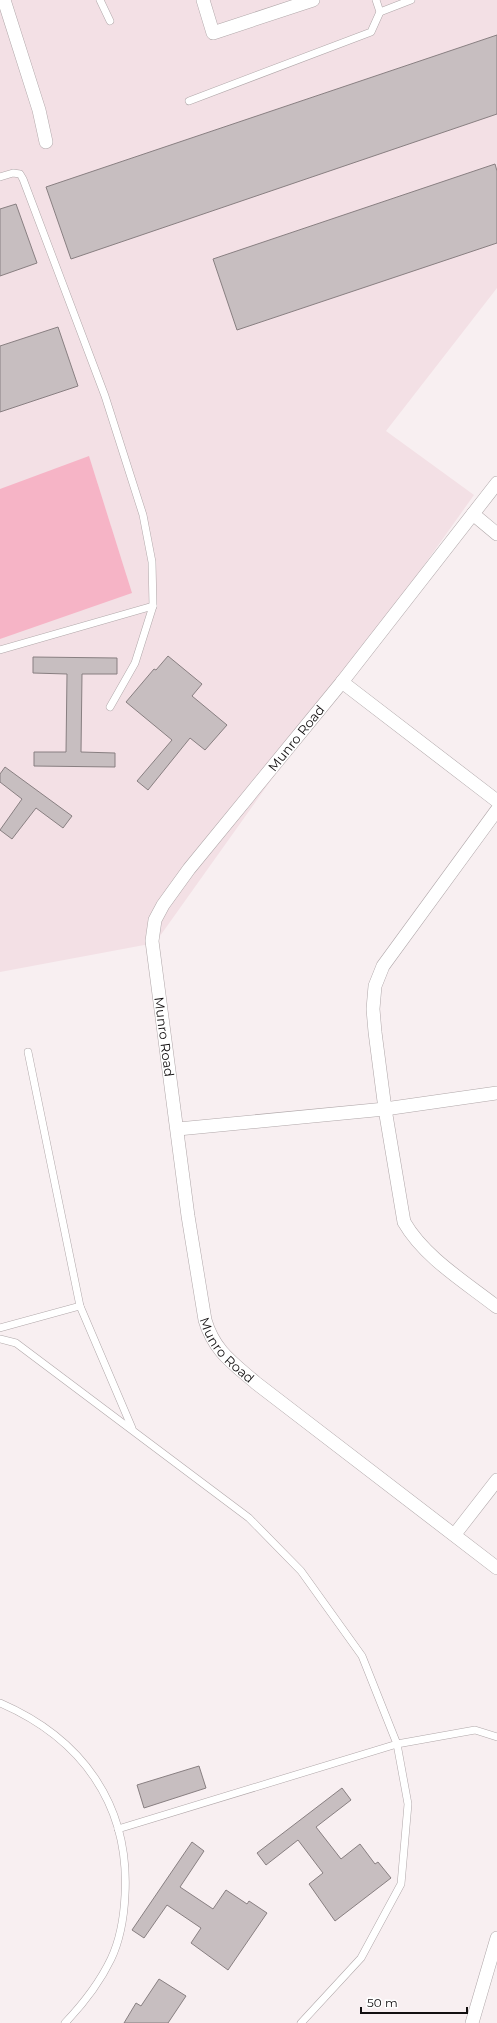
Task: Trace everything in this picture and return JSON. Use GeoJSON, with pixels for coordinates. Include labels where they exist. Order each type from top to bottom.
{"type":"FeatureCollection","features":[{"type":"Feature","properties":{"kind":"street"},"geometry":{"type":"LineString","coordinates":[[4,0],[39,110],[46,142]]}},
{"type":"Feature","properties":{"kind":"street"},"geometry":{"type":"LineString","coordinates":[[203,0],[213,33],[313,0]]}},
{"type":"Feature","properties":{"kind":"street","name":"Munro Road"},"geometry":{"type":"LineString","coordinates":[[497,483],[342,682],[189,869],[163,905],[155,920],[152,941],[178,1130],[188,1216],[205,1320],[209,1334],[217,1347],[226,1357],[256,1383],[366,1469],[455,1534],[497,1568]]}},
{"type":"Feature","properties":{"kind":"street"},"geometry":{"type":"LineString","coordinates":[[473,514],[497,534]]}},
{"type":"Feature","properties":{"kind":"street"},"geometry":{"type":"LineString","coordinates":[[342,682],[497,801]]}},
{"type":"Feature","properties":{"kind":"street"},"geometry":{"type":"LineString","coordinates":[[497,810],[383,966],[375,986],[373,1010],[384,1109],[400,1208],[404,1222],[412,1235],[447,1268],[497,1307]]}},
{"type":"Feature","properties":{"kind":"street"},"geometry":{"type":"LineString","coordinates":[[178,1130],[384,1109],[497,1093]]}},
{"type":"Feature","properties":{"kind":"street"},"geometry":{"type":"LineString","coordinates":[[455,1534],[497,1480]]}},
{"type":"Feature","properties":{"kind":"street"},"geometry":{"type":"LineString","coordinates":[[472,2023],[497,1938]]}},
{"type":"Feature","properties":{"kind":"lane"},"geometry":{"type":"LineString","coordinates":[[100,0],[110,21]]}},
{"type":"Feature","properties":{"kind":"lane"},"geometry":{"type":"LineString","coordinates":[[189,101],[371,32],[380,12],[376,0]]}},
{"type":"Feature","properties":{"kind":"lane"},"geometry":{"type":"LineString","coordinates":[[380,12],[411,0]]}},
{"type":"Feature","properties":{"kind":"lane"},"geometry":{"type":"LineString","coordinates":[[0,177],[14,173],[20,174],[23,179],[105,396],[143,515],[152,562],[153,606],[135,663],[110,707]]}},
{"type":"Feature","properties":{"kind":"lane"},"geometry":{"type":"LineString","coordinates":[[0,650],[153,606]]}},
{"type":"Feature","properties":{"kind":"lane"},"geometry":{"type":"LineString","coordinates":[[28,1052],[80,1306],[132,1430]]}},
{"type":"Feature","properties":{"kind":"lane"},"geometry":{"type":"LineString","coordinates":[[0,1328],[80,1306]]}},
{"type":"Feature","properties":{"kind":"lane"},"geometry":{"type":"LineString","coordinates":[[0,1339],[16,1343],[249,1518],[301,1571],[362,1656],[397,1744],[408,1804],[401,1884],[361,1958],[301,2023]]}},
{"type":"Feature","properties":{"kind":"lane"},"geometry":{"type":"LineString","coordinates":[[0,1703],[24,1714],[50,1730],[73,1751],[96,1781],[108,1801],[118,1829],[126,1872],[124,1916],[111,1958],[90,1996],[65,2023]]}},
{"type":"Feature","properties":{"kind":"lane"},"geometry":{"type":"LineString","coordinates":[[118,1829],[397,1744],[475,1730],[497,1738]]}},
{"type":"Feature","properties":{"kind":"shaded area"},"geometry":{"type":"Polygon","coordinates":[[[0,0],[497,0],[497,288],[386,431],[474,495],[155,943],[0,972],[0,0]]]}},
{"type":"Feature","properties":{"kind":"shaded area"},"geometry":{"type":"Polygon","coordinates":[[[89,456],[132,593],[0,639],[0,489],[89,456]]]}},
{"type":"Feature","properties":{"kind":"building"},"geometry":{"type":"Polygon","coordinates":[[[497,35],[497,114],[71,259],[46,187],[497,35]]]}},
{"type":"Feature","properties":{"kind":"building"},"geometry":{"type":"Polygon","coordinates":[[[495,164],[497,171],[497,243],[237,330],[213,259],[495,164]]]}},
{"type":"Feature","properties":{"kind":"building"},"geometry":{"type":"Polygon","coordinates":[[[16,204],[37,263],[0,276],[0,209],[16,204]]]}},
{"type":"Feature","properties":{"kind":"building"},"geometry":{"type":"Polygon","coordinates":[[[58,327],[78,386],[0,412],[0,346],[58,327]]]}},
{"type":"Feature","properties":{"kind":"building"},"geometry":{"type":"Polygon","coordinates":[[[168,656],[202,684],[192,696],[227,725],[205,750],[190,738],[148,790],[137,781],[172,740],[126,702],[154,669],[156,670],[168,656]]]}},
{"type":"Feature","properties":{"kind":"building"},"geometry":{"type":"Polygon","coordinates":[[[33,657],[117,658],[117,674],[82,674],[81,752],[115,753],[115,767],[34,766],[34,752],[66,752],[67,674],[33,673],[33,657]]]}},
{"type":"Feature","properties":{"kind":"building"},"geometry":{"type":"Polygon","coordinates":[[[5,767],[72,816],[63,828],[36,808],[12,839],[0,830],[22,799],[0,782],[0,774],[5,767]]]}},
{"type":"Feature","properties":{"kind":"building"},"geometry":{"type":"Polygon","coordinates":[[[199,1766],[206,1788],[144,1808],[137,1785],[199,1766]]]}},
{"type":"Feature","properties":{"kind":"building"},"geometry":{"type":"Polygon","coordinates":[[[342,1788],[351,1800],[316,1827],[341,1859],[360,1844],[375,1864],[378,1862],[391,1878],[335,1921],[309,1884],[323,1873],[298,1840],[266,1865],[257,1853],[342,1788]]]}},
{"type":"Feature","properties":{"kind":"building"},"geometry":{"type":"Polygon","coordinates":[[[192,1842],[204,1851],[180,1887],[213,1909],[226,1890],[247,1904],[249,1901],[267,1913],[228,1970],[191,1943],[201,1928],[167,1905],[144,1938],[132,1930],[192,1842]]]}},
{"type":"Feature","properties":{"kind":"building"},"geometry":{"type":"Polygon","coordinates":[[[159,1979],[186,1996],[168,2023],[124,2023],[136,2003],[141,2006],[159,1979]]]}}]}
